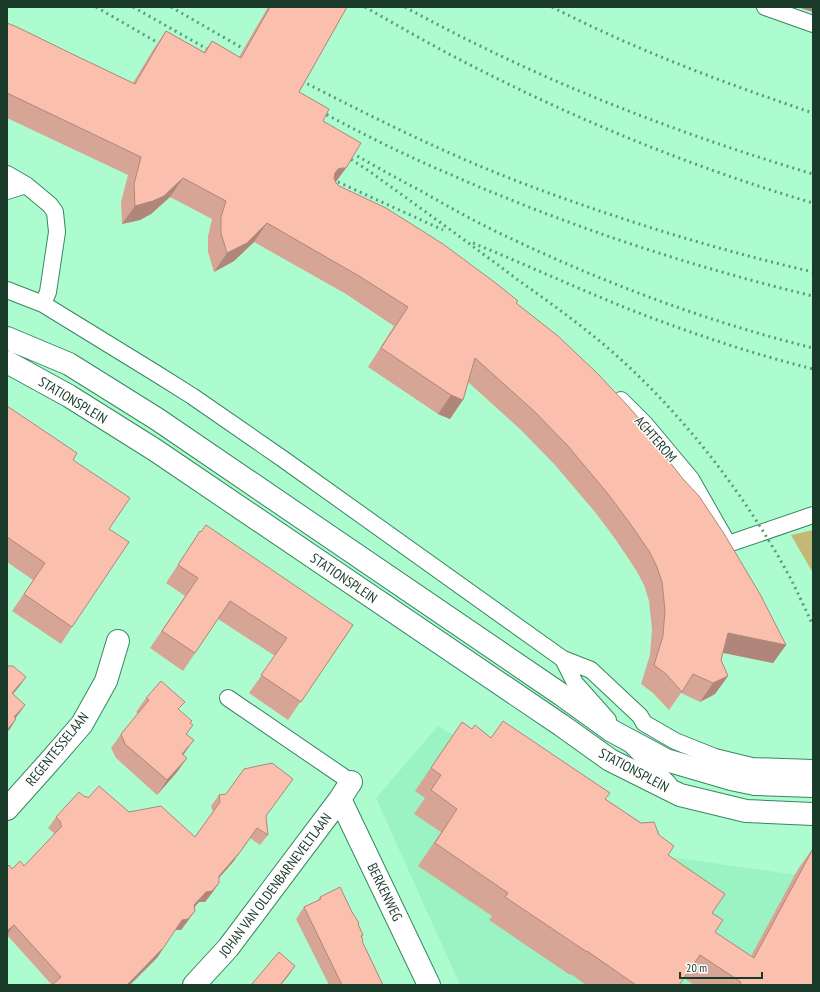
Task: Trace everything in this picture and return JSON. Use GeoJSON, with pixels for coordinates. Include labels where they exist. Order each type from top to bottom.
{"type":"FeatureCollection","features":[{"type":"Feature","properties":{"kind":"main road","name":"STATIONSPLEIN"},"geometry":{"type":"LineString","coordinates":[[7,338],[69,364],[157,419],[562,695],[612,731],[666,760],[731,779],[756,784],[813,786]]}},
{"type":"Feature","properties":{"kind":"main road","name":"STATIONSPLEIN"},"geometry":{"type":"LineString","coordinates":[[7,362],[69,396],[155,450],[561,725],[610,760],[680,795],[746,811],[813,814]]}},
{"type":"Feature","properties":{"kind":"main road","name":"REGENTESSELAAN"},"geometry":{"type":"LineString","coordinates":[[7,809],[82,724],[106,681],[118,641]]}},
{"type":"Feature","properties":{"kind":"main road","name":"JOHAN VAN OLDENBARNEVELTLAAN"},"geometry":{"type":"LineString","coordinates":[[194,985],[228,948],[346,790]]}},
{"type":"Feature","properties":{"kind":"main road","name":"BERKENWEG"},"geometry":{"type":"LineString","coordinates":[[346,790],[429,985]]}},
{"type":"Feature","properties":{"kind":"lane"},"geometry":{"type":"LineString","coordinates":[[764,7],[813,24]]}},
{"type":"Feature","properties":{"kind":"lane"},"geometry":{"type":"LineString","coordinates":[[7,174],[26,185],[50,205],[54,212],[57,232],[48,292],[43,304]]}},
{"type":"Feature","properties":{"kind":"lane"},"geometry":{"type":"LineString","coordinates":[[7,191],[26,185]]}},
{"type":"Feature","properties":{"kind":"lane","name":"STATIONSPLEIN"},"geometry":{"type":"LineString","coordinates":[[7,290],[43,304],[192,396],[296,468],[563,659],[591,670],[640,716],[644,723],[674,741],[714,757],[752,766],[813,768]]}},
{"type":"Feature","properties":{"kind":"lane","name":"ACHTEROM"},"geometry":{"type":"LineString","coordinates":[[613,393],[645,424],[691,479],[728,544],[813,515]]}},
{"type":"Feature","properties":{"kind":"lane","name":"STATIONSPLEIN"},"geometry":{"type":"LineString","coordinates":[[563,659],[575,683],[654,770],[680,795]]}},
{"type":"Feature","properties":{"kind":"lane"},"geometry":{"type":"LineString","coordinates":[[228,698],[346,790]]}},
{"type":"Feature","properties":{"kind":"shaded area"},"geometry":{"type":"Polygon","coordinates":[[[813,530],[813,573],[791,535],[813,530]]]}},
{"type":"Feature","properties":{"kind":"shaded area"},"geometry":{"type":"Polygon","coordinates":[[[438,726],[662,856],[813,877],[813,985],[460,985],[376,798],[438,726]]]}},
{"type":"Feature","properties":{"kind":"building"},"geometry":{"type":"Polygon","coordinates":[[[270,7],[347,7],[299,92],[329,109],[323,121],[361,143],[346,168],[338,169],[335,173],[334,178],[336,183],[339,186],[386,208],[443,244],[518,301],[516,303],[558,336],[598,374],[629,407],[661,445],[658,447],[683,479],[699,496],[723,532],[760,594],[786,645],[728,633],[721,660],[728,676],[713,683],[693,674],[682,692],[666,674],[654,665],[663,636],[665,610],[662,582],[649,551],[608,494],[568,446],[534,411],[475,358],[463,400],[451,395],[381,348],[408,307],[359,276],[267,223],[247,243],[227,253],[221,233],[221,217],[226,201],[183,178],[164,196],[135,206],[134,184],[141,157],[7,93],[7,23],[135,84],[166,31],[205,53],[212,41],[241,58],[270,7]]]}},
{"type":"Feature","properties":{"kind":"building"},"geometry":{"type":"Polygon","coordinates":[[[7,406],[77,453],[73,460],[130,498],[109,529],[129,542],[72,627],[24,594],[45,563],[7,537],[7,406]]]}},
{"type":"Feature","properties":{"kind":"building"},"geometry":{"type":"Polygon","coordinates":[[[206,525],[353,625],[301,702],[261,675],[287,638],[230,601],[195,653],[162,631],[198,578],[178,565],[200,531],[201,532],[206,525]]]}},
{"type":"Feature","properties":{"kind":"building"},"geometry":{"type":"Polygon","coordinates":[[[7,666],[13,666],[26,677],[12,693],[25,705],[14,717],[16,719],[7,730],[7,666]]]}},
{"type":"Feature","properties":{"kind":"building"},"geometry":{"type":"Polygon","coordinates":[[[161,681],[185,702],[178,709],[192,721],[190,723],[193,725],[186,734],[194,740],[182,754],[187,758],[167,780],[125,744],[121,734],[149,700],[146,698],[161,681]]]}},
{"type":"Feature","properties":{"kind":"building"},"geometry":{"type":"Polygon","coordinates":[[[503,721],[610,793],[605,799],[641,823],[654,822],[659,835],[674,846],[668,855],[725,894],[712,913],[723,920],[715,932],[754,958],[813,849],[813,985],[740,985],[741,982],[700,955],[679,985],[636,985],[505,897],[508,893],[435,843],[457,809],[431,790],[441,775],[431,768],[462,722],[472,729],[475,725],[491,738],[503,721]]]}},
{"type":"Feature","properties":{"kind":"building"},"geometry":{"type":"Polygon","coordinates":[[[272,763],[293,779],[266,816],[268,835],[257,828],[240,852],[219,876],[219,883],[212,891],[206,892],[194,905],[195,911],[188,919],[182,920],[164,947],[127,985],[52,985],[61,977],[14,925],[7,931],[7,867],[9,865],[12,869],[20,861],[24,866],[62,826],[60,824],[61,822],[56,817],[79,792],[88,798],[99,786],[129,812],[161,806],[195,837],[220,802],[219,795],[226,794],[244,769],[272,763]]]}},
{"type":"Feature","properties":{"kind":"building"},"geometry":{"type":"Polygon","coordinates":[[[340,887],[359,923],[358,924],[363,935],[361,936],[362,941],[383,985],[342,985],[304,907],[321,899],[320,897],[340,887]]]}},
{"type":"Feature","properties":{"kind":"building"},"geometry":{"type":"Polygon","coordinates":[[[279,952],[295,966],[280,985],[251,985],[279,952]]]}},
{"type":"Feature","properties":{"kind":"railway"},"geometry":{"type":"LineString","coordinates":[[96,7],[167,48]]}},
{"type":"Feature","properties":{"kind":"railway"},"geometry":{"type":"LineString","coordinates":[[133,7],[216,54]]}},
{"type":"Feature","properties":{"kind":"railway"},"geometry":{"type":"LineString","coordinates":[[171,7],[244,49]]}},
{"type":"Feature","properties":{"kind":"railway"},"geometry":{"type":"LineString","coordinates":[[365,7],[449,54],[537,98],[627,138],[719,173],[813,203]]}},
{"type":"Feature","properties":{"kind":"railway"},"geometry":{"type":"LineString","coordinates":[[405,7],[503,57],[604,101],[708,140],[813,174]]}},
{"type":"Feature","properties":{"kind":"railway"},"geometry":{"type":"LineString","coordinates":[[552,7],[648,52],[746,90],[813,113]]}},
{"type":"Feature","properties":{"kind":"railway"},"geometry":{"type":"LineString","coordinates":[[302,81],[410,135],[522,183],[630,221],[702,243],[813,272]]}},
{"type":"Feature","properties":{"kind":"railway"},"geometry":{"type":"LineString","coordinates":[[316,109],[414,158],[536,210],[673,258],[813,296]]}},
{"type":"Feature","properties":{"kind":"railway"},"geometry":{"type":"LineString","coordinates":[[347,150],[489,228],[585,272],[698,314],[774,338],[813,348]]}},
{"type":"Feature","properties":{"kind":"railway"},"geometry":{"type":"LineString","coordinates":[[341,153],[369,171],[444,225],[574,321],[628,366],[695,437],[734,488],[770,542],[797,591],[813,625]]}},
{"type":"Feature","properties":{"kind":"railway"},"geometry":{"type":"LineString","coordinates":[[327,177],[443,230]]}},
{"type":"Feature","properties":{"kind":"railway"},"geometry":{"type":"LineString","coordinates":[[473,243],[646,316],[742,349],[813,369]]}}]}
